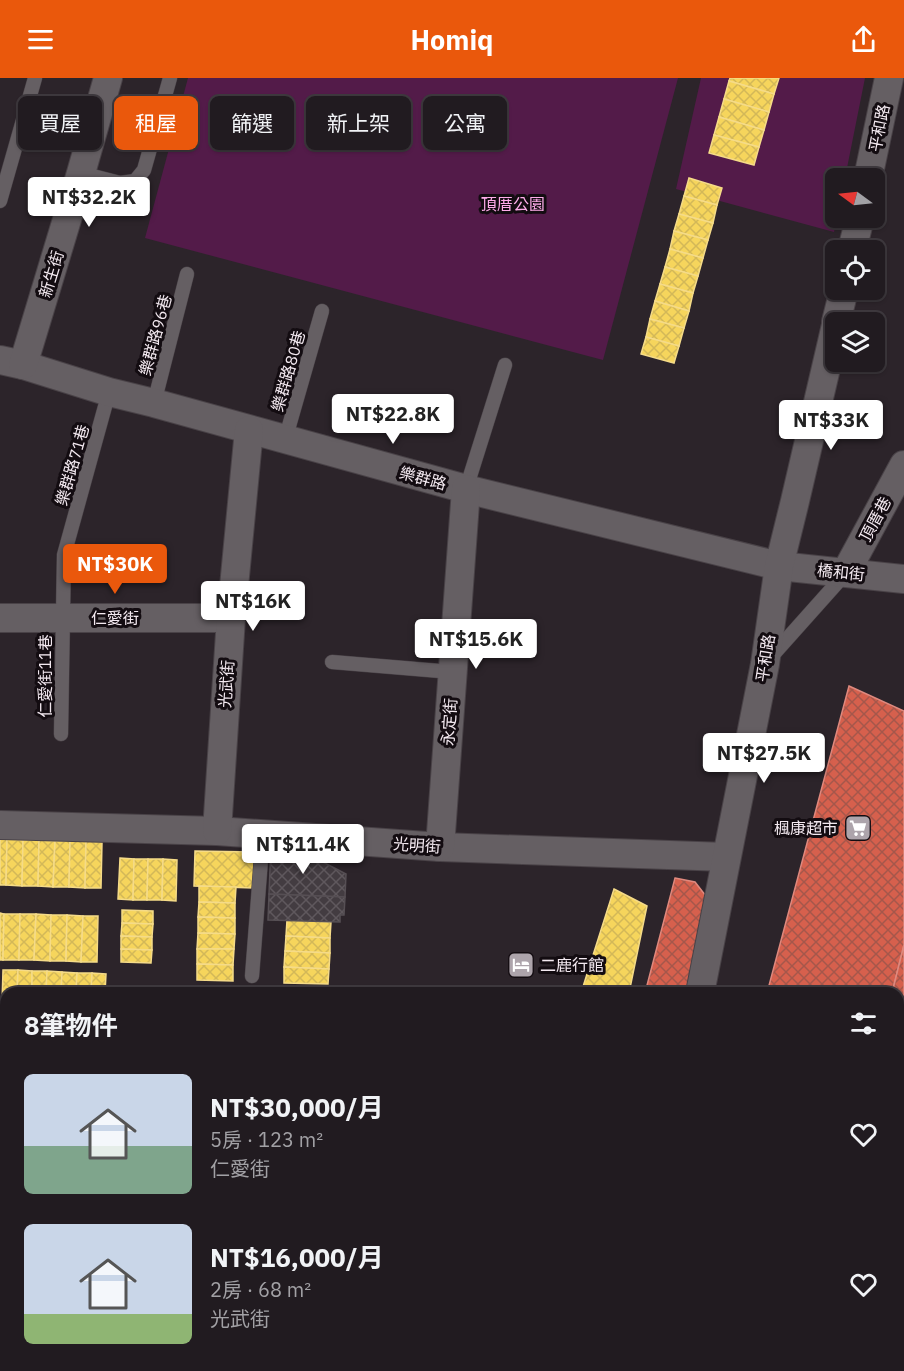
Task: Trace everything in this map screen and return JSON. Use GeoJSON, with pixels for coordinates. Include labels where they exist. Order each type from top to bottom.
{"type":"FeatureCollection","features":[{"type":"Feature","properties":{"kind":"street","name":"新生街"},"geometry":{"type":"LineString","coordinates":[[11,363],[81,173],[108,78]]}},
{"type":"Feature","properties":{"kind":"street","name":"平和路"},"geometry":{"type":"LineString","coordinates":[[870,168],[889,78]]}},
{"type":"Feature","properties":{"kind":"street","name":"樂群路"},"geometry":{"type":"LineString","coordinates":[[11,363],[466,489],[778,566]]}},
{"type":"Feature","properties":{"kind":"street","name":"平和路"},"geometry":{"type":"LineString","coordinates":[[701,987],[765,664],[778,566],[825,371]]}},
{"type":"Feature","properties":{"kind":"street","name":"光武街"},"geometry":{"type":"LineString","coordinates":[[217,831],[231,618],[249,430]]}},
{"type":"Feature","properties":{"kind":"street","name":"頂厝巷"},"geometry":{"type":"LineString","coordinates":[[846,572],[904,465]]}},
{"type":"Feature","properties":{"kind":"street","name":"永定街"},"geometry":{"type":"LineString","coordinates":[[440,847],[466,489]]}},
{"type":"Feature","properties":{"kind":"street","name":"橋和街"},"geometry":{"type":"LineString","coordinates":[[778,566],[904,579]]}},
{"type":"Feature","properties":{"kind":"street","name":"仁愛街"},"geometry":{"type":"LineString","coordinates":[[0,618],[231,618]]}},
{"type":"Feature","properties":{"kind":"street","name":"光明街"},"geometry":{"type":"LineString","coordinates":[[0,825],[217,831],[440,847],[726,857]]}},
{"type":"Feature","properties":{"kind":"lane"},"geometry":{"type":"LineString","coordinates":[[0,201],[35,78]]}},
{"type":"Feature","properties":{"kind":"lane"},"geometry":{"type":"LineString","coordinates":[[81,173],[120,183],[135,181],[144,170],[170,78]]}},
{"type":"Feature","properties":{"kind":"lane","name":"樂群路96巷"},"geometry":{"type":"LineString","coordinates":[[154,403],[187,274]]}},
{"type":"Feature","properties":{"kind":"lane","name":"樂群路80巷"},"geometry":{"type":"LineString","coordinates":[[285,440],[322,310]]}},
{"type":"Feature","properties":{"kind":"lane"},"geometry":{"type":"LineString","coordinates":[[466,489],[505,365]]}},
{"type":"Feature","properties":{"kind":"lane","name":"樂群路71巷"},"geometry":{"type":"LineString","coordinates":[[62,618],[64,555],[109,392]]}},
{"type":"Feature","properties":{"kind":"lane"},"geometry":{"type":"LineString","coordinates":[[765,664],[846,572]]}},
{"type":"Feature","properties":{"kind":"lane","name":"仁愛街11巷"},"geometry":{"type":"LineString","coordinates":[[61,734],[62,618]]}},
{"type":"Feature","properties":{"kind":"lane"},"geometry":{"type":"LineString","coordinates":[[332,662],[453,672]]}},
{"type":"Feature","properties":{"kind":"lane"},"geometry":{"type":"LineString","coordinates":[[252,976],[263,834]]}},
{"type":"Feature","properties":{"kind":"green space","name":"頂厝公園"},"geometry":{"type":"Polygon","coordinates":[[[188,78],[678,78],[603,360],[145,238],[169,150],[198,150],[198,96],[183,96],[188,78]]]}},
{"type":"Feature","properties":{"kind":"green space"},"geometry":{"type":"Polygon","coordinates":[[[701,78],[865,78],[847,168],[825,168],[825,228],[835,228],[834,232],[676,189],[701,78]]]}},
{"type":"Feature","properties":{"kind":"building: 住宅"},"geometry":{"type":"Polygon","coordinates":[[[730,78],[779,78],[774,94],[729,81],[730,78]]]}},
{"type":"Feature","properties":{"kind":"building: 住宅"},"geometry":{"type":"Polygon","coordinates":[[[729,81],[774,94],[769,112],[724,99],[729,81]]]}},
{"type":"Feature","properties":{"kind":"building: 住宅"},"geometry":{"type":"Polygon","coordinates":[[[724,99],[769,112],[764,130],[719,117],[724,99]]]}},
{"type":"Feature","properties":{"kind":"building: 住宅"},"geometry":{"type":"Polygon","coordinates":[[[719,117],[764,130],[759,147],[714,135],[719,117]]]}},
{"type":"Feature","properties":{"kind":"building: 住宅"},"geometry":{"type":"Polygon","coordinates":[[[714,135],[759,147],[754,165],[709,153],[714,135]]]}},
{"type":"Feature","properties":{"kind":"building: 住宅"},"geometry":{"type":"Polygon","coordinates":[[[689,178],[722,188],[717,205],[684,196],[689,178]]]}},
{"type":"Feature","properties":{"kind":"building: 住宅"},"geometry":{"type":"Polygon","coordinates":[[[684,196],[717,205],[713,223],[679,214],[684,196]]]}},
{"type":"Feature","properties":{"kind":"building: 住宅"},"geometry":{"type":"Polygon","coordinates":[[[679,214],[713,223],[708,240],[674,231],[679,214]]]}},
{"type":"Feature","properties":{"kind":"building: 住宅"},"geometry":{"type":"Polygon","coordinates":[[[674,231],[708,240],[703,258],[670,249],[674,231]]]}},
{"type":"Feature","properties":{"kind":"building: 住宅"},"geometry":{"type":"Polygon","coordinates":[[[670,249],[703,258],[698,276],[665,267],[670,249]]]}},
{"type":"Feature","properties":{"kind":"building: 住宅"},"geometry":{"type":"Polygon","coordinates":[[[665,267],[698,276],[693,293],[660,284],[665,267]]]}},
{"type":"Feature","properties":{"kind":"building: 住宅"},"geometry":{"type":"Polygon","coordinates":[[[660,284],[693,293],[689,311],[655,301],[660,284]]]}},
{"type":"Feature","properties":{"kind":"building: 住宅"},"geometry":{"type":"Polygon","coordinates":[[[655,301],[689,311],[684,328],[650,319],[655,301]]]}},
{"type":"Feature","properties":{"kind":"building: 住宅"},"geometry":{"type":"Polygon","coordinates":[[[650,319],[684,328],[679,346],[646,337],[650,319]]]}},
{"type":"Feature","properties":{"kind":"building: 住宅"},"geometry":{"type":"Polygon","coordinates":[[[646,337],[679,346],[674,363],[641,354],[646,337]]]}},
{"type":"Feature","properties":{"kind":"building: 住宅"},"geometry":{"type":"Polygon","coordinates":[[[0,839],[7,839],[6,885],[0,885],[0,839]]]}},
{"type":"Feature","properties":{"kind":"building: 住宅"},"geometry":{"type":"Polygon","coordinates":[[[7,839],[23,840],[22,886],[6,885],[7,839]]]}},
{"type":"Feature","properties":{"kind":"building: 住宅"},"geometry":{"type":"Polygon","coordinates":[[[23,840],[39,840],[38,886],[22,886],[23,840]]]}},
{"type":"Feature","properties":{"kind":"building: 住宅"},"geometry":{"type":"Polygon","coordinates":[[[39,840],[55,841],[53,887],[38,886],[39,840]]]}},
{"type":"Feature","properties":{"kind":"building: 住宅"},"geometry":{"type":"Polygon","coordinates":[[[55,841],[70,841],[69,887],[53,887],[55,841]]]}},
{"type":"Feature","properties":{"kind":"building: 住宅"},"geometry":{"type":"Polygon","coordinates":[[[70,841],[86,841],[85,888],[69,887],[70,841]]]}},
{"type":"Feature","properties":{"kind":"building: 住宅"},"geometry":{"type":"Polygon","coordinates":[[[86,841],[102,842],[101,888],[85,888],[86,841]]]}},
{"type":"Feature","properties":{"kind":"building: 住宅"},"geometry":{"type":"Polygon","coordinates":[[[195,851],[255,852],[253,888],[194,886],[195,851]]]}},
{"type":"Feature","properties":{"kind":"building: 住宅"},"geometry":{"type":"Polygon","coordinates":[[[120,858],[134,859],[133,900],[118,899],[120,858]]]}},
{"type":"Feature","properties":{"kind":"building: 住宅"},"geometry":{"type":"Polygon","coordinates":[[[134,859],[148,859],[147,900],[133,900],[134,859]]]}},
{"type":"Feature","properties":{"kind":"building: 住宅"},"geometry":{"type":"Polygon","coordinates":[[[148,859],[163,859],[162,900],[147,900],[148,859]]]}},
{"type":"Feature","properties":{"kind":"building: 住宅"},"geometry":{"type":"Polygon","coordinates":[[[163,859],[177,860],[176,901],[162,900],[163,859]]]}},
{"type":"Feature","properties":{"kind":"building: 住宅"},"geometry":{"type":"Polygon","coordinates":[[[199,886],[236,887],[235,903],[199,902],[199,886]]]}},
{"type":"Feature","properties":{"kind":"building: 住宅"},"geometry":{"type":"Polygon","coordinates":[[[614,889],[647,906],[630,987],[583,987],[614,889]]]}},
{"type":"Feature","properties":{"kind":"building: 住宅"},"geometry":{"type":"Polygon","coordinates":[[[199,902],[235,903],[235,918],[198,917],[199,902]]]}},
{"type":"Feature","properties":{"kind":"building: 住宅"},"geometry":{"type":"Polygon","coordinates":[[[122,910],[153,911],[153,924],[122,923],[122,910]]]}},
{"type":"Feature","properties":{"kind":"building: 住宅"},"geometry":{"type":"Polygon","coordinates":[[[0,913],[4,914],[3,960],[0,960],[0,913]]]}},
{"type":"Feature","properties":{"kind":"building: 住宅"},"geometry":{"type":"Polygon","coordinates":[[[4,914],[20,914],[19,960],[3,960],[4,914]]]}},
{"type":"Feature","properties":{"kind":"building: 住宅"},"geometry":{"type":"Polygon","coordinates":[[[20,914],[36,914],[34,960],[19,960],[20,914]]]}},
{"type":"Feature","properties":{"kind":"building: 住宅"},"geometry":{"type":"Polygon","coordinates":[[[36,914],[51,915],[50,961],[34,960],[36,914]]]}},
{"type":"Feature","properties":{"kind":"building: 住宅"},"geometry":{"type":"Polygon","coordinates":[[[51,915],[67,915],[66,961],[50,961],[51,915]]]}},
{"type":"Feature","properties":{"kind":"building: 住宅"},"geometry":{"type":"Polygon","coordinates":[[[67,915],[83,916],[81,962],[66,961],[67,915]]]}},
{"type":"Feature","properties":{"kind":"building: 住宅"},"geometry":{"type":"Polygon","coordinates":[[[83,916],[98,916],[97,962],[81,962],[83,916]]]}},
{"type":"Feature","properties":{"kind":"building: 住宅"},"geometry":{"type":"Polygon","coordinates":[[[198,917],[235,918],[235,934],[198,933],[198,917]]]}},
{"type":"Feature","properties":{"kind":"building: 住宅"},"geometry":{"type":"Polygon","coordinates":[[[287,920],[331,922],[330,938],[286,936],[287,920]]]}},
{"type":"Feature","properties":{"kind":"building: 住宅"},"geometry":{"type":"Polygon","coordinates":[[[122,923],[153,924],[152,937],[121,936],[122,923]]]}},
{"type":"Feature","properties":{"kind":"building: 住宅"},"geometry":{"type":"Polygon","coordinates":[[[198,933],[235,934],[234,949],[197,949],[198,933]]]}},
{"type":"Feature","properties":{"kind":"building: 住宅"},"geometry":{"type":"Polygon","coordinates":[[[121,936],[152,937],[152,950],[121,949],[121,936]]]}},
{"type":"Feature","properties":{"kind":"building: 住宅"},"geometry":{"type":"Polygon","coordinates":[[[286,936],[330,938],[330,953],[285,951],[286,936]]]}},
{"type":"Feature","properties":{"kind":"building: 住宅"},"geometry":{"type":"Polygon","coordinates":[[[121,949],[152,950],[151,963],[121,962],[121,949]]]}},
{"type":"Feature","properties":{"kind":"building: 住宅"},"geometry":{"type":"Polygon","coordinates":[[[197,949],[234,949],[233,965],[197,964],[197,949]]]}},
{"type":"Feature","properties":{"kind":"building: 住宅"},"geometry":{"type":"Polygon","coordinates":[[[285,951],[330,953],[329,969],[284,967],[285,951]]]}},
{"type":"Feature","properties":{"kind":"building: 住宅"},"geometry":{"type":"Polygon","coordinates":[[[197,964],[233,965],[233,981],[197,980],[197,964]]]}},
{"type":"Feature","properties":{"kind":"building: 住宅"},"geometry":{"type":"Polygon","coordinates":[[[284,967],[329,969],[328,984],[284,983],[284,967]]]}},
{"type":"Feature","properties":{"kind":"building: 住宅"},"geometry":{"type":"Polygon","coordinates":[[[3,970],[18,970],[17,987],[2,987],[3,970]]]}},
{"type":"Feature","properties":{"kind":"building: 住宅"},"geometry":{"type":"Polygon","coordinates":[[[18,970],[32,971],[32,987],[17,987],[18,970]]]}},
{"type":"Feature","properties":{"kind":"building: 住宅"},"geometry":{"type":"Polygon","coordinates":[[[32,971],[47,971],[46,987],[32,987],[32,971]]]}},
{"type":"Feature","properties":{"kind":"building: 住宅"},"geometry":{"type":"Polygon","coordinates":[[[47,971],[62,972],[61,987],[46,987],[47,971]]]}},
{"type":"Feature","properties":{"kind":"building: 住宅"},"geometry":{"type":"Polygon","coordinates":[[[62,972],[77,973],[76,987],[61,987],[62,972]]]}},
{"type":"Feature","properties":{"kind":"building: 住宅"},"geometry":{"type":"Polygon","coordinates":[[[77,973],[92,973],[91,987],[76,987],[77,973]]]}},
{"type":"Feature","properties":{"kind":"building: 住宅"},"geometry":{"type":"Polygon","coordinates":[[[92,973],[106,974],[105,987],[91,987],[92,973]]]}},
{"type":"Feature","properties":{"kind":"building: 商業","name":"楓康超市"},"geometry":{"type":"Polygon","coordinates":[[[849,686],[904,711],[904,945],[894,987],[769,987],[849,686]]]}},
{"type":"Feature","properties":{"kind":"building: 商業"},"geometry":{"type":"Polygon","coordinates":[[[675,878],[695,882],[709,900],[690,987],[647,987],[675,878]]]}},
{"type":"Feature","properties":{"kind":"building: 商業"},"geometry":{"type":"Polygon","coordinates":[[[904,945],[904,987],[894,987],[904,945]]]}},
{"type":"Feature","properties":{"kind":"building: 其他"},"geometry":{"type":"Polygon","coordinates":[[[271,845],[294,847],[346,874],[345,897],[269,894],[271,845]]]}},
{"type":"Feature","properties":{"kind":"building: 其他"},"geometry":{"type":"Polygon","coordinates":[[[269,894],[345,897],[344,915],[340,915],[340,922],[268,920],[269,894]]]}},
{"type":"Feature","properties":{"kind":"place","name":"楓康超市"},"geometry":{"type":"Point","coordinates":[858,828]}},
{"type":"Feature","properties":{"kind":"place","name":"二鹿行館"},"geometry":{"type":"Point","coordinates":[521,965]}}]}
